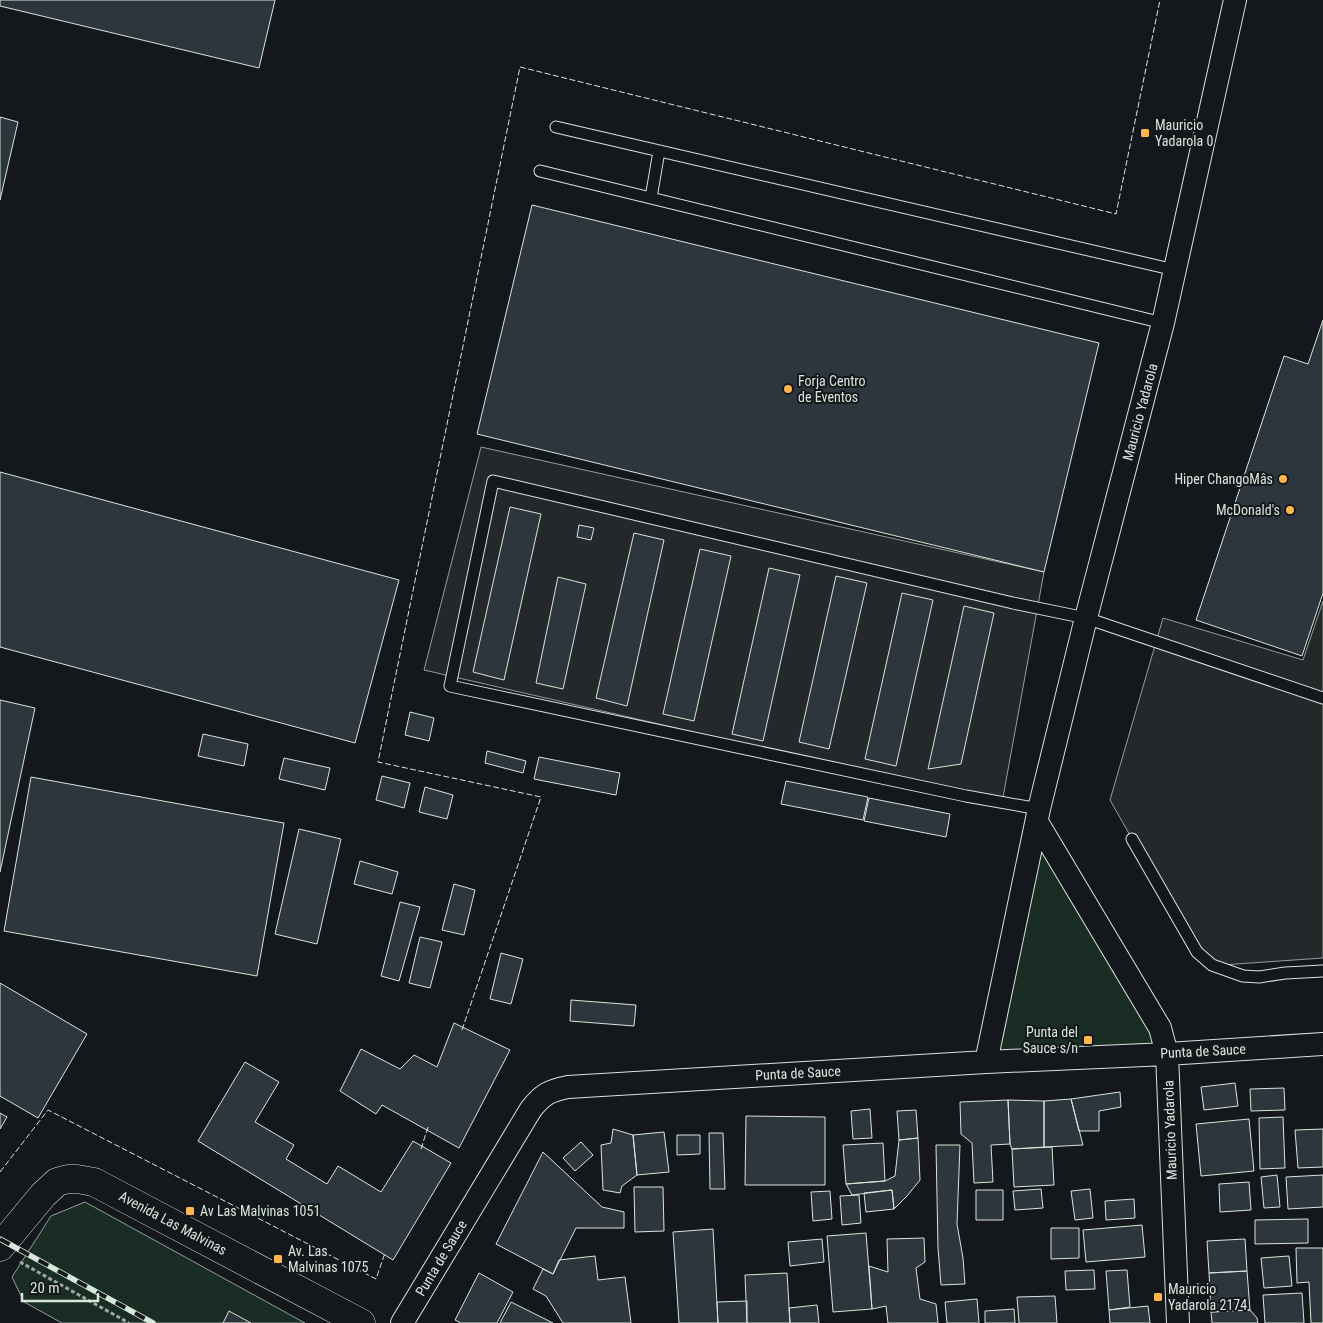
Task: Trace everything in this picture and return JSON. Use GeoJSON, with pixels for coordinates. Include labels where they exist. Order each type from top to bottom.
{"type":"FeatureCollection","features":[{"type":"Feature","properties":{"kind":"main road","name":"Avenida Las Malvinas"},"geometry":{"type":"LineString","coordinates":[[8,1254],[43,1195],[57,1182],[68,1179],[94,1182],[360,1323]]}},
{"type":"Feature","properties":{"kind":"street","name":"Mauricio Yadarola"},"geometry":{"type":"LineString","coordinates":[[986,1062],[1038,816],[1086,618],[1163,323],[1234,0]]}},
{"type":"Feature","properties":{"kind":"street","name":"Mauricio Yadarola"},"geometry":{"type":"LineString","coordinates":[[1038,816],[1160,1028],[1167,1054],[1178,1323]]}},
{"type":"Feature","properties":{"kind":"street","name":"Punta de Sauce"},"geometry":{"type":"LineString","coordinates":[[402,1323],[531,1109],[540,1098],[553,1090],[568,1087],[986,1062],[1167,1054],[1323,1044]]}},
{"type":"Feature","properties":{"kind":"lane"},"geometry":{"type":"LineString","coordinates":[[556,127],[1175,270]]}},
{"type":"Feature","properties":{"kind":"lane"},"geometry":{"type":"LineString","coordinates":[[651,198],[659,151]]}},
{"type":"Feature","properties":{"kind":"lane"},"geometry":{"type":"LineString","coordinates":[[540,171],[1163,323]]}},
{"type":"Feature","properties":{"kind":"lane"},"geometry":{"type":"LineString","coordinates":[[1038,816],[966,796],[450,686],[493,482],[995,599],[1086,618],[1323,698]]}},
{"type":"Feature","properties":{"kind":"lane"},"geometry":{"type":"LineString","coordinates":[[1132,839],[1197,952],[1212,965],[1243,976],[1259,977],[1285,973],[1323,971]]}},
{"type":"Feature","properties":{"kind":"path"},"geometry":{"type":"LineString","coordinates":[[8,1254],[129,1323]]}},
{"type":"Feature","properties":{"kind":"green space"},"geometry":{"type":"Polygon","coordinates":[[[1037,822],[1167,1054],[986,1062],[1037,822]]]}},
{"type":"Feature","properties":{"kind":"green space"},"geometry":{"type":"Polygon","coordinates":[[[85,1202],[305,1323],[62,1323],[24,1302],[12,1277],[51,1216],[85,1202]]]}},
{"type":"Feature","properties":{"kind":"shaded area"},"geometry":{"type":"Polygon","coordinates":[[[481,447],[1044,572],[1002,803],[424,670],[481,447]]]}},
{"type":"Feature","properties":{"kind":"shaded area"},"geometry":{"type":"Polygon","coordinates":[[[1323,601],[1323,958],[1208,966],[1178,920],[1110,800],[1163,618],[1303,660],[1323,601]]]}},
{"type":"Feature","properties":{"kind":"building"},"geometry":{"type":"Polygon","coordinates":[[[0,0],[275,0],[259,68],[0,6],[0,0]]]}},
{"type":"Feature","properties":{"kind":"building"},"geometry":{"type":"Polygon","coordinates":[[[0,117],[18,122],[0,200],[0,117]]]}},
{"type":"Feature","properties":{"kind":"building","name":"Forja Centro de Eventos"},"geometry":{"type":"Polygon","coordinates":[[[532,205],[1099,343],[1044,572],[477,434],[532,205]]]}},
{"type":"Feature","properties":{"kind":"building","name":"Hiper ChangoMâs"},"geometry":{"type":"Polygon","coordinates":[[[1323,320],[1323,593],[1302,656],[1196,620],[1284,356],[1308,364],[1323,320]]]}},
{"type":"Feature","properties":{"kind":"building"},"geometry":{"type":"Polygon","coordinates":[[[0,472],[399,580],[355,743],[0,647],[0,472]]]}},
{"type":"Feature","properties":{"kind":"building"},"geometry":{"type":"Polygon","coordinates":[[[510,507],[541,514],[504,680],[473,672],[510,507]]]}},
{"type":"Feature","properties":{"kind":"building"},"geometry":{"type":"Polygon","coordinates":[[[579,525],[594,528],[591,540],[577,537],[579,525]]]}},
{"type":"Feature","properties":{"kind":"building"},"geometry":{"type":"Polygon","coordinates":[[[634,533],[664,540],[627,706],[596,698],[634,533]]]}},
{"type":"Feature","properties":{"kind":"building"},"geometry":{"type":"Polygon","coordinates":[[[700,549],[731,556],[694,721],[663,714],[700,549]]]}},
{"type":"Feature","properties":{"kind":"building"},"geometry":{"type":"Polygon","coordinates":[[[769,568],[800,575],[763,741],[732,734],[769,568]]]}},
{"type":"Feature","properties":{"kind":"building"},"geometry":{"type":"Polygon","coordinates":[[[836,576],[867,583],[829,749],[799,742],[836,576]]]}},
{"type":"Feature","properties":{"kind":"building"},"geometry":{"type":"Polygon","coordinates":[[[558,577],[586,584],[563,689],[536,683],[558,577]]]}},
{"type":"Feature","properties":{"kind":"building"},"geometry":{"type":"Polygon","coordinates":[[[902,593],[933,600],[896,766],[865,759],[902,593]]]}},
{"type":"Feature","properties":{"kind":"building"},"geometry":{"type":"Polygon","coordinates":[[[964,606],[994,613],[961,764],[928,769],[964,606]]]}},
{"type":"Feature","properties":{"kind":"building"},"geometry":{"type":"Polygon","coordinates":[[[0,700],[35,708],[0,872],[0,700]]]}},
{"type":"Feature","properties":{"kind":"building"},"geometry":{"type":"Polygon","coordinates":[[[410,712],[434,718],[429,741],[405,735],[410,712]]]}},
{"type":"Feature","properties":{"kind":"building"},"geometry":{"type":"Polygon","coordinates":[[[203,734],[248,744],[244,766],[198,756],[203,734]]]}},
{"type":"Feature","properties":{"kind":"building"},"geometry":{"type":"Polygon","coordinates":[[[487,751],[526,761],[523,773],[485,763],[487,751]]]}},
{"type":"Feature","properties":{"kind":"building"},"geometry":{"type":"Polygon","coordinates":[[[539,757],[620,773],[616,795],[534,779],[539,757]]]}},
{"type":"Feature","properties":{"kind":"building"},"geometry":{"type":"Polygon","coordinates":[[[284,758],[330,768],[325,790],[279,779],[284,758]]]}},
{"type":"Feature","properties":{"kind":"building"},"geometry":{"type":"Polygon","coordinates":[[[382,776],[410,783],[404,808],[376,800],[382,776]]]}},
{"type":"Feature","properties":{"kind":"building"},"geometry":{"type":"Polygon","coordinates":[[[31,777],[284,823],[257,976],[4,931],[31,777]]]}},
{"type":"Feature","properties":{"kind":"building"},"geometry":{"type":"Polygon","coordinates":[[[786,781],[868,797],[863,820],[781,804],[786,781]]]}},
{"type":"Feature","properties":{"kind":"building"},"geometry":{"type":"Polygon","coordinates":[[[425,787],[453,795],[447,819],[419,812],[425,787]]]}},
{"type":"Feature","properties":{"kind":"building"},"geometry":{"type":"Polygon","coordinates":[[[869,798],[950,814],[946,837],[864,821],[869,798]]]}},
{"type":"Feature","properties":{"kind":"building"},"geometry":{"type":"Polygon","coordinates":[[[299,829],[341,839],[317,944],[275,934],[299,829]]]}},
{"type":"Feature","properties":{"kind":"building"},"geometry":{"type":"Polygon","coordinates":[[[360,861],[398,872],[392,894],[354,884],[360,861]]]}},
{"type":"Feature","properties":{"kind":"building"},"geometry":{"type":"Polygon","coordinates":[[[454,884],[475,890],[464,935],[442,930],[454,884]]]}},
{"type":"Feature","properties":{"kind":"building"},"geometry":{"type":"Polygon","coordinates":[[[400,902],[420,907],[399,981],[381,976],[400,902]]]}},
{"type":"Feature","properties":{"kind":"building"},"geometry":{"type":"Polygon","coordinates":[[[420,937],[442,942],[430,988],[409,983],[420,937]]]}},
{"type":"Feature","properties":{"kind":"building"},"geometry":{"type":"Polygon","coordinates":[[[501,953],[523,959],[511,1004],[490,999],[501,953]]]}},
{"type":"Feature","properties":{"kind":"building"},"geometry":{"type":"Polygon","coordinates":[[[0,983],[87,1034],[38,1118],[0,1096],[0,983]]]}},
{"type":"Feature","properties":{"kind":"building"},"geometry":{"type":"Polygon","coordinates":[[[571,1000],[636,1005],[634,1026],[570,1021],[571,1000]]]}},
{"type":"Feature","properties":{"kind":"building"},"geometry":{"type":"Polygon","coordinates":[[[454,1023],[510,1050],[459,1148],[382,1105],[376,1114],[340,1091],[361,1049],[400,1069],[414,1055],[437,1067],[454,1023]]]}},
{"type":"Feature","properties":{"kind":"building"},"geometry":{"type":"Polygon","coordinates":[[[245,1062],[279,1082],[255,1122],[294,1145],[286,1159],[327,1184],[338,1166],[381,1192],[413,1141],[451,1163],[393,1260],[198,1141],[245,1062]]]}},
{"type":"Feature","properties":{"kind":"building"},"geometry":{"type":"Polygon","coordinates":[[[1235,1083],[1238,1106],[1204,1110],[1201,1087],[1235,1083]]]}},
{"type":"Feature","properties":{"kind":"building"},"geometry":{"type":"Polygon","coordinates":[[[1284,1088],[1285,1110],[1251,1111],[1250,1089],[1284,1088]]]}},
{"type":"Feature","properties":{"kind":"building"},"geometry":{"type":"Polygon","coordinates":[[[1120,1092],[1121,1107],[1099,1111],[1099,1131],[1079,1131],[1071,1099],[1120,1092]]]}},
{"type":"Feature","properties":{"kind":"building"},"geometry":{"type":"Polygon","coordinates":[[[1071,1099],[1083,1145],[1044,1147],[1044,1101],[1071,1099]]]}},
{"type":"Feature","properties":{"kind":"building"},"geometry":{"type":"Polygon","coordinates":[[[1008,1100],[1010,1144],[991,1145],[993,1182],[974,1183],[972,1143],[961,1134],[960,1102],[1008,1100]]]}},
{"type":"Feature","properties":{"kind":"building"},"geometry":{"type":"Polygon","coordinates":[[[1008,1100],[1044,1101],[1044,1147],[1012,1149],[1010,1144],[1008,1100]]]}},
{"type":"Feature","properties":{"kind":"building"},"geometry":{"type":"Polygon","coordinates":[[[870,1109],[872,1138],[853,1139],[851,1111],[870,1109]]]}},
{"type":"Feature","properties":{"kind":"building"},"geometry":{"type":"Polygon","coordinates":[[[916,1110],[918,1138],[899,1140],[897,1111],[916,1110]]]}},
{"type":"Feature","properties":{"kind":"building"},"geometry":{"type":"Polygon","coordinates":[[[0,1113],[7,1117],[0,1129],[0,1113]]]}},
{"type":"Feature","properties":{"kind":"building"},"geometry":{"type":"Polygon","coordinates":[[[746,1116],[825,1117],[825,1185],[745,1185],[746,1116]]]}},
{"type":"Feature","properties":{"kind":"building"},"geometry":{"type":"Polygon","coordinates":[[[1283,1117],[1285,1168],[1260,1169],[1259,1118],[1283,1117]]]}},
{"type":"Feature","properties":{"kind":"building"},"geometry":{"type":"Polygon","coordinates":[[[1249,1119],[1254,1171],[1201,1176],[1196,1124],[1249,1119]]]}},
{"type":"Feature","properties":{"kind":"building"},"geometry":{"type":"Polygon","coordinates":[[[613,1129],[633,1135],[637,1175],[622,1186],[620,1193],[603,1190],[601,1145],[611,1143],[613,1129]]]}},
{"type":"Feature","properties":{"kind":"building"},"geometry":{"type":"Polygon","coordinates":[[[1323,1129],[1323,1167],[1298,1168],[1295,1130],[1323,1129]]]}},
{"type":"Feature","properties":{"kind":"building"},"geometry":{"type":"Polygon","coordinates":[[[664,1132],[669,1172],[637,1175],[633,1135],[664,1132]]]}},
{"type":"Feature","properties":{"kind":"building"},"geometry":{"type":"Polygon","coordinates":[[[709,1133],[723,1133],[725,1189],[710,1189],[709,1133]]]}},
{"type":"Feature","properties":{"kind":"building"},"geometry":{"type":"Polygon","coordinates":[[[677,1135],[700,1135],[700,1154],[677,1155],[677,1135]]]}},
{"type":"Feature","properties":{"kind":"building"},"geometry":{"type":"Polygon","coordinates":[[[918,1138],[920,1180],[894,1209],[892,1190],[852,1195],[846,1184],[885,1181],[895,1176],[899,1140],[918,1138]]]}},
{"type":"Feature","properties":{"kind":"building"},"geometry":{"type":"Polygon","coordinates":[[[581,1142],[593,1155],[575,1171],[563,1158],[581,1142]]]}},
{"type":"Feature","properties":{"kind":"building"},"geometry":{"type":"Polygon","coordinates":[[[883,1143],[885,1181],[846,1184],[843,1145],[883,1143]]]}},
{"type":"Feature","properties":{"kind":"building"},"geometry":{"type":"Polygon","coordinates":[[[936,1145],[960,1145],[957,1224],[965,1284],[941,1285],[938,1248],[936,1145]]]}},
{"type":"Feature","properties":{"kind":"building"},"geometry":{"type":"Polygon","coordinates":[[[1052,1147],[1054,1185],[1014,1187],[1012,1149],[1052,1147]]]}},
{"type":"Feature","properties":{"kind":"building"},"geometry":{"type":"Polygon","coordinates":[[[543,1152],[602,1207],[624,1212],[624,1228],[576,1228],[553,1274],[496,1244],[543,1152]]]}},
{"type":"Feature","properties":{"kind":"building"},"geometry":{"type":"Polygon","coordinates":[[[1277,1175],[1280,1207],[1264,1208],[1261,1177],[1277,1175]]]}},
{"type":"Feature","properties":{"kind":"building"},"geometry":{"type":"Polygon","coordinates":[[[1323,1175],[1323,1207],[1288,1209],[1286,1177],[1323,1175]]]}},
{"type":"Feature","properties":{"kind":"building"},"geometry":{"type":"Polygon","coordinates":[[[1249,1182],[1251,1210],[1220,1212],[1219,1184],[1249,1182]]]}},
{"type":"Feature","properties":{"kind":"building"},"geometry":{"type":"Polygon","coordinates":[[[634,1187],[663,1187],[664,1231],[635,1232],[634,1187]]]}},
{"type":"Feature","properties":{"kind":"building"},"geometry":{"type":"Polygon","coordinates":[[[1041,1189],[1043,1208],[1015,1210],[1013,1191],[1041,1189]]]}},
{"type":"Feature","properties":{"kind":"building"},"geometry":{"type":"Polygon","coordinates":[[[1090,1189],[1093,1218],[1075,1220],[1071,1191],[1090,1189]]]}},
{"type":"Feature","properties":{"kind":"building"},"geometry":{"type":"Polygon","coordinates":[[[892,1190],[894,1209],[866,1212],[864,1193],[892,1190]]]}},
{"type":"Feature","properties":{"kind":"building"},"geometry":{"type":"Polygon","coordinates":[[[976,1190],[1003,1190],[1003,1220],[976,1220],[976,1190]]]}},
{"type":"Feature","properties":{"kind":"building"},"geometry":{"type":"Polygon","coordinates":[[[830,1191],[832,1219],[813,1221],[811,1192],[830,1191]]]}},
{"type":"Feature","properties":{"kind":"building"},"geometry":{"type":"Polygon","coordinates":[[[859,1195],[861,1223],[842,1225],[840,1196],[859,1195]]]}},
{"type":"Feature","properties":{"kind":"building"},"geometry":{"type":"Polygon","coordinates":[[[1134,1199],[1135,1218],[1106,1220],[1105,1201],[1134,1199]]]}},
{"type":"Feature","properties":{"kind":"building"},"geometry":{"type":"Polygon","coordinates":[[[1308,1219],[1308,1243],[1255,1244],[1255,1220],[1308,1219]]]}},
{"type":"Feature","properties":{"kind":"building"},"geometry":{"type":"Polygon","coordinates":[[[1142,1225],[1145,1257],[1086,1262],[1083,1230],[1142,1225]]]}},
{"type":"Feature","properties":{"kind":"building"},"geometry":{"type":"Polygon","coordinates":[[[1051,1228],[1079,1228],[1079,1258],[1051,1259],[1051,1228]]]}},
{"type":"Feature","properties":{"kind":"building"},"geometry":{"type":"Polygon","coordinates":[[[713,1229],[718,1323],[679,1323],[673,1232],[713,1229]]]}},
{"type":"Feature","properties":{"kind":"building"},"geometry":{"type":"Polygon","coordinates":[[[866,1233],[872,1309],[833,1312],[827,1236],[866,1233]]]}},
{"type":"Feature","properties":{"kind":"building"},"geometry":{"type":"Polygon","coordinates":[[[924,1238],[925,1262],[916,1268],[920,1299],[936,1304],[938,1323],[888,1323],[886,1306],[872,1309],[869,1266],[888,1272],[887,1239],[924,1238]]]}},
{"type":"Feature","properties":{"kind":"building"},"geometry":{"type":"Polygon","coordinates":[[[822,1239],[824,1262],[790,1266],[788,1242],[822,1239]]]}},
{"type":"Feature","properties":{"kind":"building"},"geometry":{"type":"Polygon","coordinates":[[[1245,1239],[1247,1271],[1209,1273],[1207,1241],[1245,1239]]]}},
{"type":"Feature","properties":{"kind":"building"},"geometry":{"type":"Polygon","coordinates":[[[1296,1248],[1323,1248],[1323,1323],[1311,1323],[1309,1282],[1297,1283],[1296,1248]]]}},
{"type":"Feature","properties":{"kind":"building"},"geometry":{"type":"Polygon","coordinates":[[[595,1256],[598,1280],[625,1277],[631,1323],[563,1323],[546,1296],[533,1289],[543,1269],[553,1274],[559,1260],[595,1256]]]}},
{"type":"Feature","properties":{"kind":"building"},"geometry":{"type":"Polygon","coordinates":[[[1289,1256],[1292,1286],[1264,1288],[1261,1258],[1289,1256]]]}},
{"type":"Feature","properties":{"kind":"building"},"geometry":{"type":"Polygon","coordinates":[[[1094,1270],[1095,1289],[1066,1290],[1065,1271],[1094,1270]]]}},
{"type":"Feature","properties":{"kind":"building"},"geometry":{"type":"Polygon","coordinates":[[[1127,1270],[1130,1307],[1109,1310],[1106,1271],[1127,1270]]]}},
{"type":"Feature","properties":{"kind":"building"},"geometry":{"type":"Polygon","coordinates":[[[1247,1271],[1250,1310],[1211,1312],[1209,1273],[1247,1271]]]}},
{"type":"Feature","properties":{"kind":"building"},"geometry":{"type":"Polygon","coordinates":[[[479,1273],[513,1292],[497,1323],[461,1323],[455,1320],[479,1273]]]}},
{"type":"Feature","properties":{"kind":"building"},"geometry":{"type":"Polygon","coordinates":[[[787,1273],[790,1323],[747,1323],[745,1275],[787,1273]]]}},
{"type":"Feature","properties":{"kind":"building"},"geometry":{"type":"Polygon","coordinates":[[[1302,1293],[1304,1323],[1265,1323],[1263,1295],[1302,1293]]]}},
{"type":"Feature","properties":{"kind":"building"},"geometry":{"type":"Polygon","coordinates":[[[1055,1296],[1057,1323],[1019,1323],[1017,1297],[1055,1296]]]}},
{"type":"Feature","properties":{"kind":"building"},"geometry":{"type":"Polygon","coordinates":[[[977,1299],[979,1323],[947,1323],[945,1302],[977,1299]]]}},
{"type":"Feature","properties":{"kind":"building"},"geometry":{"type":"Polygon","coordinates":[[[747,1301],[747,1323],[718,1323],[717,1302],[747,1301]]]}},
{"type":"Feature","properties":{"kind":"building"},"geometry":{"type":"Polygon","coordinates":[[[511,1302],[553,1323],[500,1323],[511,1302]]]}},
{"type":"Feature","properties":{"kind":"building"},"geometry":{"type":"Polygon","coordinates":[[[817,1305],[819,1323],[790,1323],[789,1308],[817,1305]]]}},
{"type":"Feature","properties":{"kind":"building"},"geometry":{"type":"Polygon","coordinates":[[[1148,1306],[1150,1323],[1110,1323],[1109,1310],[1148,1306]]]}},
{"type":"Feature","properties":{"kind":"building"},"geometry":{"type":"Polygon","coordinates":[[[1014,1309],[1015,1323],[985,1323],[985,1311],[1014,1309]]]}},
{"type":"Feature","properties":{"kind":"building"},"geometry":{"type":"Polygon","coordinates":[[[1250,1310],[1257,1318],[1258,1323],[1212,1323],[1211,1312],[1250,1310]]]}},
{"type":"Feature","properties":{"kind":"building"},"geometry":{"type":"Polygon","coordinates":[[[229,1311],[251,1323],[223,1323],[229,1311]]]}},
{"type":"Feature","properties":{"kind":"railway"},"geometry":{"type":"LineString","coordinates":[[0,1239],[153,1323]]}},
{"type":"Feature","properties":{"kind":"fence"},"geometry":{"type":"LineString","coordinates":[[462,1030],[541,797],[378,762],[520,67],[1116,214],[1160,0]]}},
{"type":"Feature","properties":{"kind":"fence"},"geometry":{"type":"LineString","coordinates":[[0,1172],[48,1110],[376,1279],[385,1253]]}},
{"type":"Feature","properties":{"kind":"fence"},"geometry":{"type":"LineString","coordinates":[[421,1149],[428,1127]]}},
{"type":"Feature","properties":{"kind":"place","name":"Mauricio Yadarola 0"},"geometry":{"type":"Point","coordinates":[1145,133]}},
{"type":"Feature","properties":{"kind":"place","name":"Forja Centro de Eventos"},"geometry":{"type":"Point","coordinates":[788,389]}},
{"type":"Feature","properties":{"kind":"place","name":"Hiper ChangoMâs"},"geometry":{"type":"Point","coordinates":[1283,479]}},
{"type":"Feature","properties":{"kind":"place","name":"McDonald's"},"geometry":{"type":"Point","coordinates":[1290,510]}},
{"type":"Feature","properties":{"kind":"place","name":"Punta del Sauce s/n"},"geometry":{"type":"Point","coordinates":[1088,1040]}},
{"type":"Feature","properties":{"kind":"place","name":"Av Las Malvinas 1051"},"geometry":{"type":"Point","coordinates":[190,1211]}},
{"type":"Feature","properties":{"kind":"place","name":"Av. Las Malvinas 1075"},"geometry":{"type":"Point","coordinates":[278,1259]}},
{"type":"Feature","properties":{"kind":"place","name":"Mauricio Yadarola 2174"},"geometry":{"type":"Point","coordinates":[1158,1297]}}]}
